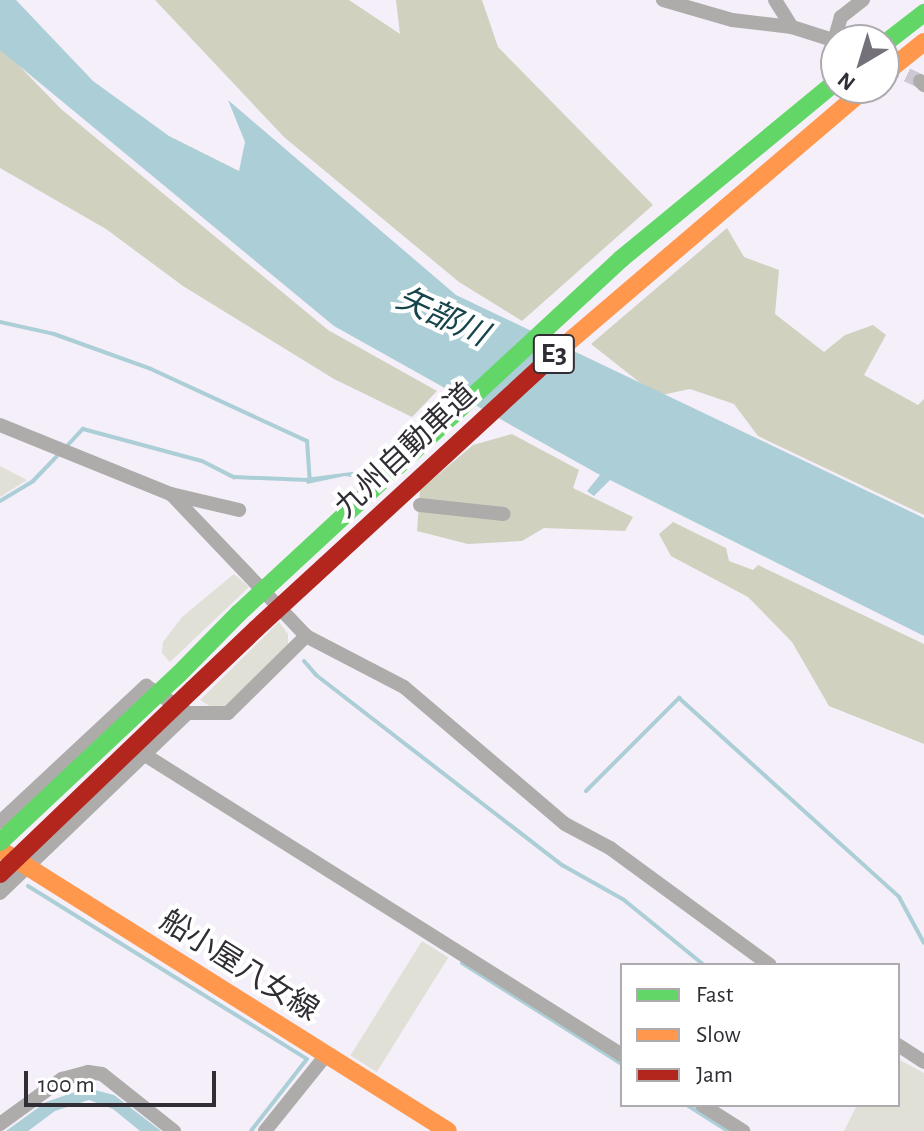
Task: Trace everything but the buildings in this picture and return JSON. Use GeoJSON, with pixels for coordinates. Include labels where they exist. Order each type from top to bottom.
{"type":"FeatureCollection","features":[{"type":"Feature","properties":{"kind":"main road"},"geometry":{"type":"LineString","coordinates":[[900,32],[924,13]]}},
{"type":"Feature","properties":{"kind":"main road"},"geometry":{"type":"LineString","coordinates":[[900,61],[924,42]]}},
{"type":"Feature","properties":{"kind":"main road","name":"九州自動車道"},"geometry":{"type":"LineString","coordinates":[[0,842],[179,674],[239,613],[621,259],[820,95]]}},
{"type":"Feature","properties":{"kind":"main road","name":"九州自動車道"},"geometry":{"type":"LineString","coordinates":[[0,874],[256,629],[629,287],[847,104]]}},
{"type":"Feature","properties":{"kind":"main road","name":"船小屋八女線"},"geometry":{"type":"LineString","coordinates":[[0,849],[448,1131]]}},
{"type":"Feature","properties":{"kind":"street"},"geometry":{"type":"LineString","coordinates":[[663,0],[732,20],[792,27],[820,36]]}},
{"type":"Feature","properties":{"kind":"street"},"geometry":{"type":"LineString","coordinates":[[775,0],[792,27]]}},
{"type":"Feature","properties":{"kind":"street"},"geometry":{"type":"LineString","coordinates":[[839,24],[841,17],[863,0]]}},
{"type":"Feature","properties":{"kind":"street"},"geometry":{"type":"LineString","coordinates":[[0,425],[171,494],[239,510]]}},
{"type":"Feature","properties":{"kind":"street"},"geometry":{"type":"LineString","coordinates":[[171,494],[306,636],[404,687],[565,824],[610,848],[767,963]]}},
{"type":"Feature","properties":{"kind":"street"},"geometry":{"type":"LineString","coordinates":[[420,505],[504,514]]}},
{"type":"Feature","properties":{"kind":"street"},"geometry":{"type":"LineString","coordinates":[[0,822],[146,686],[188,713],[228,713],[306,636]]}},
{"type":"Feature","properties":{"kind":"street"},"geometry":{"type":"LineString","coordinates":[[0,893],[188,713]]}},
{"type":"Feature","properties":{"kind":"street"},"geometry":{"type":"LineString","coordinates":[[145,755],[620,1054]]}},
{"type":"Feature","properties":{"kind":"street"},"geometry":{"type":"LineString","coordinates":[[900,1046],[924,1062]]}},
{"type":"Feature","properties":{"kind":"street"},"geometry":{"type":"LineString","coordinates":[[265,1131],[327,1054]]}},
{"type":"Feature","properties":{"kind":"street"},"geometry":{"type":"LineString","coordinates":[[0,1124],[62,1079],[88,1072],[102,1074],[174,1131]]}},
{"type":"Feature","properties":{"kind":"street"},"geometry":{"type":"LineString","coordinates":[[705,1107],[743,1131]]}},
{"type":"Feature","properties":{"kind":"shaded area"},"geometry":{"type":"Polygon","coordinates":[[[0,466],[27,480],[0,497],[0,466]]]}},
{"type":"Feature","properties":{"kind":"shaded area"},"geometry":{"type":"Polygon","coordinates":[[[234,574],[249,587],[170,662],[162,653],[163,642],[182,617],[234,574]]]}},
{"type":"Feature","properties":{"kind":"shaded area"},"geometry":{"type":"Polygon","coordinates":[[[279,622],[288,634],[288,644],[232,705],[216,710],[200,700],[279,622]]]}},
{"type":"Feature","properties":{"kind":"shaded area"},"geometry":{"type":"Polygon","coordinates":[[[422,941],[448,957],[377,1072],[350,1055],[422,941]]]}},
{"type":"Feature","properties":{"kind":"shaded area"},"geometry":{"type":"Polygon","coordinates":[[[900,1060],[924,1073],[924,1131],[844,1131],[856,1107],[900,1107],[900,1060]]]}},
{"type":"Feature","properties":{"kind":"green space"},"geometry":{"type":"Polygon","coordinates":[[[155,0],[349,0],[400,34],[396,0],[482,0],[498,47],[653,205],[522,321],[459,282],[284,137],[155,0]]]}},
{"type":"Feature","properties":{"kind":"green space"},"geometry":{"type":"Polygon","coordinates":[[[0,46],[61,109],[328,330],[437,391],[412,417],[334,379],[183,286],[106,229],[0,168],[0,46]]]}},
{"type":"Feature","properties":{"kind":"green space"},"geometry":{"type":"Polygon","coordinates":[[[727,228],[744,257],[779,270],[775,314],[824,352],[845,335],[873,325],[886,335],[864,375],[918,405],[924,399],[924,515],[758,436],[734,404],[690,389],[657,396],[591,344],[727,228]]]}},
{"type":"Feature","properties":{"kind":"green space"},"geometry":{"type":"Polygon","coordinates":[[[512,434],[579,470],[573,488],[633,517],[625,531],[544,528],[522,541],[468,544],[417,531],[420,490],[473,445],[512,434]]]}},
{"type":"Feature","properties":{"kind":"green space"},"geometry":{"type":"Polygon","coordinates":[[[673,522],[726,548],[729,561],[753,570],[758,565],[924,644],[924,744],[829,706],[792,642],[748,597],[671,556],[659,534],[673,522]]]}},
{"type":"Feature","properties":{"kind":"water","name":"矢部川"},"geometry":{"type":"Polygon","coordinates":[[[0,0],[16,0],[93,81],[169,136],[239,171],[245,142],[228,100],[456,295],[924,518],[924,636],[610,480],[594,496],[587,491],[600,475],[334,326],[0,50],[0,0]]]}},
{"type":"Feature","properties":{"kind":"water"},"geometry":{"type":"Polygon","coordinates":[[[446,398],[365,479],[345,476],[307,484],[305,478],[352,472],[365,475],[446,398]]]}},
{"type":"Feature","properties":{"kind":"water"},"geometry":{"type":"Polygon","coordinates":[[[87,1088],[114,1095],[161,1131],[140,1131],[113,1109],[89,1100],[55,1111],[28,1131],[6,1131],[46,1102],[87,1088]]]}},
{"type":"Feature","properties":{"kind":"waterway"},"geometry":{"type":"LineString","coordinates":[[0,322],[54,334],[151,369],[307,441],[310,480]]}},
{"type":"Feature","properties":{"kind":"waterway"},"geometry":{"type":"LineString","coordinates":[[445,401],[452,394]]}},
{"type":"Feature","properties":{"kind":"waterway"},"geometry":{"type":"LineString","coordinates":[[66,447],[83,429],[202,461],[234,477],[308,480]]}},
{"type":"Feature","properties":{"kind":"waterway"},"geometry":{"type":"LineString","coordinates":[[0,501],[33,481],[60,453]]}},
{"type":"Feature","properties":{"kind":"waterway"},"geometry":{"type":"LineString","coordinates":[[304,661],[316,675],[562,865],[624,900],[702,963]]}},
{"type":"Feature","properties":{"kind":"waterway"},"geometry":{"type":"LineString","coordinates":[[586,791],[679,698],[899,897],[924,943]]}},
{"type":"Feature","properties":{"kind":"waterway"},"geometry":{"type":"LineString","coordinates":[[28,886],[307,1059],[251,1131]]}},
{"type":"Feature","properties":{"kind":"waterway"},"geometry":{"type":"LineString","coordinates":[[462,963],[620,1063]]}},
{"type":"Feature","properties":{"kind":"waterway"},"geometry":{"type":"LineString","coordinates":[[690,1107],[728,1131]]}},
{"type":"Feature","properties":{"kind":"tunnel"},"geometry":{"type":"LineString","coordinates":[[900,72],[920,81]]}},
{"type":"Feature","properties":{"kind":"traffic: fast"},"geometry":{"type":"LineString","coordinates":[[900,32],[924,13]]}},
{"type":"Feature","properties":{"kind":"traffic: fast"},"geometry":{"type":"LineString","coordinates":[[239,613],[621,259],[820,95]]}},
{"type":"Feature","properties":{"kind":"traffic: fast"},"geometry":{"type":"LineString","coordinates":[[179,674],[239,613]]}},
{"type":"Feature","properties":{"kind":"traffic: fast"},"geometry":{"type":"LineString","coordinates":[[0,842],[179,674]]}},
{"type":"Feature","properties":{"kind":"traffic: slow"},"geometry":{"type":"LineString","coordinates":[[900,61],[924,42]]}},
{"type":"Feature","properties":{"kind":"traffic: slow"},"geometry":{"type":"LineString","coordinates":[[565,345],[847,104]]}},
{"type":"Feature","properties":{"kind":"traffic: slow"},"geometry":{"type":"LineString","coordinates":[[4,852],[448,1131]]}},
{"type":"Feature","properties":{"kind":"traffic: jam"},"geometry":{"type":"LineString","coordinates":[[256,629],[565,345]]}},
{"type":"Feature","properties":{"kind":"traffic: jam"},"geometry":{"type":"LineString","coordinates":[[193,689],[256,629]]}},
{"type":"Feature","properties":{"kind":"traffic: jam"},"geometry":{"type":"LineString","coordinates":[[0,874],[193,689]]}}]}
